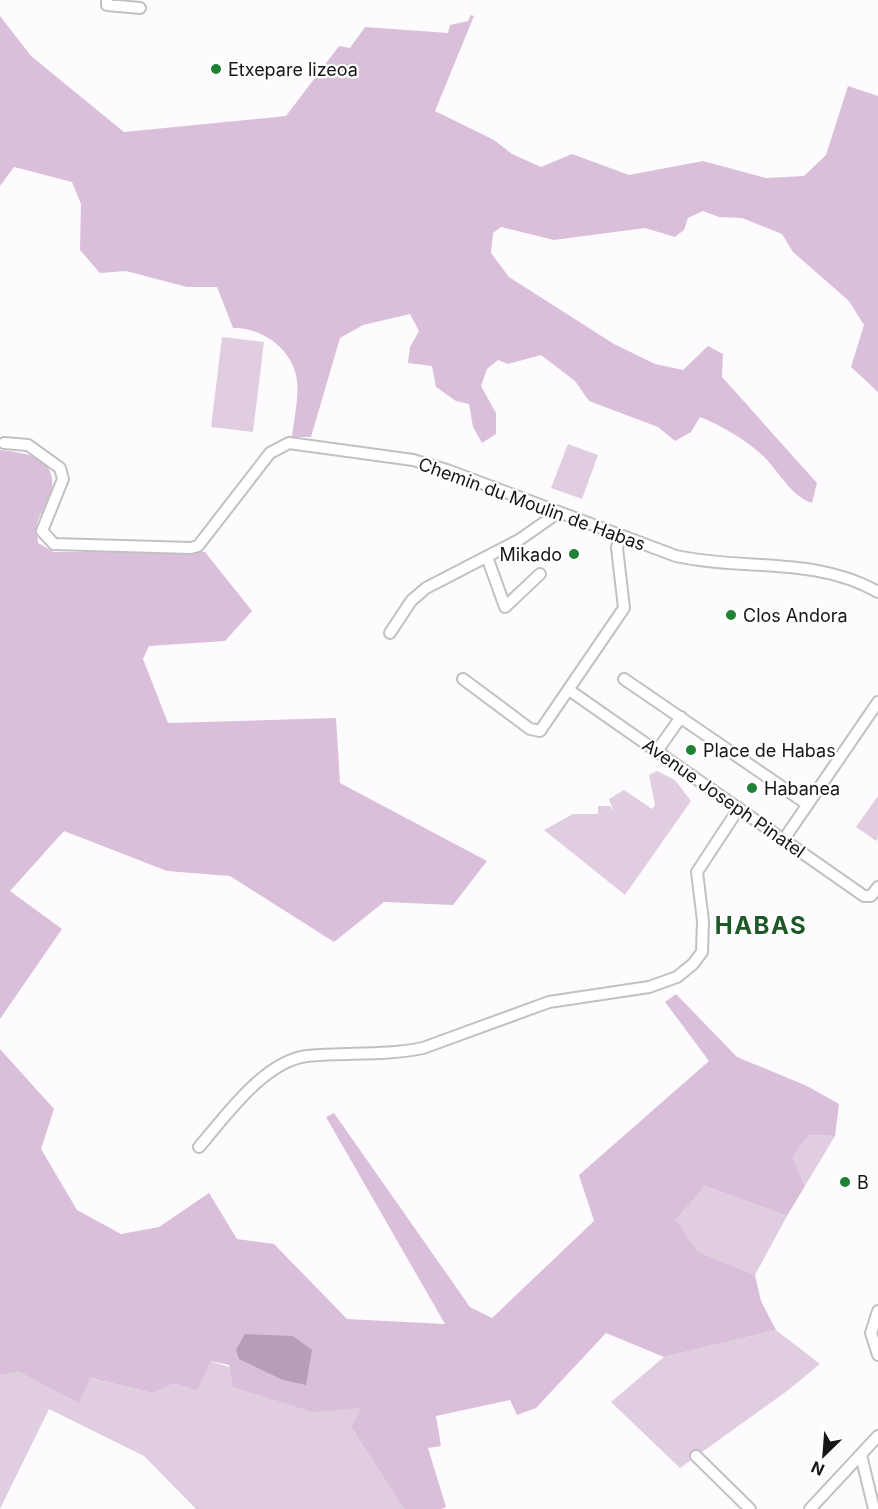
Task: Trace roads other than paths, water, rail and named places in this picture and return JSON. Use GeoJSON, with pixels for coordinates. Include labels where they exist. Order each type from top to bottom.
{"type":"FeatureCollection","features":[{"type":"Feature","properties":{"kind":"street"},"geometry":{"type":"LineString","coordinates":[[107,0],[107,5],[140,9]]}},
{"type":"Feature","properties":{"kind":"street","name":"Chemin du Moulin de Habas"},"geometry":{"type":"LineString","coordinates":[[4,443],[28,445],[60,468],[63,479],[42,531],[54,544],[191,548],[198,546],[270,453],[289,443],[413,460],[447,470],[666,553],[699,561],[820,570],[849,578],[878,592]]}},
{"type":"Feature","properties":{"kind":"street"},"geometry":{"type":"LineString","coordinates":[[390,633],[411,601],[426,588],[519,540],[559,512]]}},
{"type":"Feature","properties":{"kind":"street"},"geometry":{"type":"LineString","coordinates":[[463,679],[535,732],[540,731],[624,608],[617,548],[620,536]]}},
{"type":"Feature","properties":{"kind":"street"},"geometry":{"type":"LineString","coordinates":[[486,557],[505,606],[540,574]]}},
{"type":"Feature","properties":{"kind":"street"},"geometry":{"type":"LineString","coordinates":[[624,679],[807,804]]}},
{"type":"Feature","properties":{"kind":"street","name":"Avenue Joseph Pinatel"},"geometry":{"type":"LineString","coordinates":[[569,690],[864,896],[871,896],[878,887]]}},
{"type":"Feature","properties":{"kind":"street"},"geometry":{"type":"LineString","coordinates":[[784,839],[878,702]]}},
{"type":"Feature","properties":{"kind":"street"},"geometry":{"type":"LineString","coordinates":[[657,751],[681,717]]}},
{"type":"Feature","properties":{"kind":"street"},"geometry":{"type":"LineString","coordinates":[[199,1147],[254,1085],[296,1059],[413,1050],[466,1034],[549,1002],[664,983],[677,978],[693,964],[702,952],[703,921],[697,872],[739,808]]}},
{"type":"Feature","properties":{"kind":"street"},"geometry":{"type":"LineString","coordinates":[[878,1311],[871,1333],[878,1355]]}},
{"type":"Feature","properties":{"kind":"street"},"geometry":{"type":"LineString","coordinates":[[810,1509],[878,1436]]}},
{"type":"Feature","properties":{"kind":"street"},"geometry":{"type":"LineString","coordinates":[[861,1455],[874,1509]]}},
{"type":"Feature","properties":{"kind":"street"},"geometry":{"type":"LineString","coordinates":[[696,1456],[750,1509]]}},
{"type":"Feature","properties":{"kind":"place","name":"Etxepare lizeoa"},"geometry":{"type":"Point","coordinates":[216,69]}},
{"type":"Feature","properties":{"kind":"place","name":"Mikado"},"geometry":{"type":"Point","coordinates":[574,554]}},
{"type":"Feature","properties":{"kind":"place","name":"Clos Andora"},"geometry":{"type":"Point","coordinates":[731,615]}},
{"type":"Feature","properties":{"kind":"place","name":"Place de Habas"},"geometry":{"type":"Point","coordinates":[691,750]}},
{"type":"Feature","properties":{"kind":"place","name":"Habanea"},"geometry":{"type":"Point","coordinates":[752,788]}},
{"type":"Feature","properties":{"kind":"place","name":"B"},"geometry":{"type":"Point","coordinates":[845,1182]}},
{"type":"Feature","properties":{"kind":"district","name":"HABAS"},"geometry":{"type":"Point","coordinates":[761,925]}}]}
